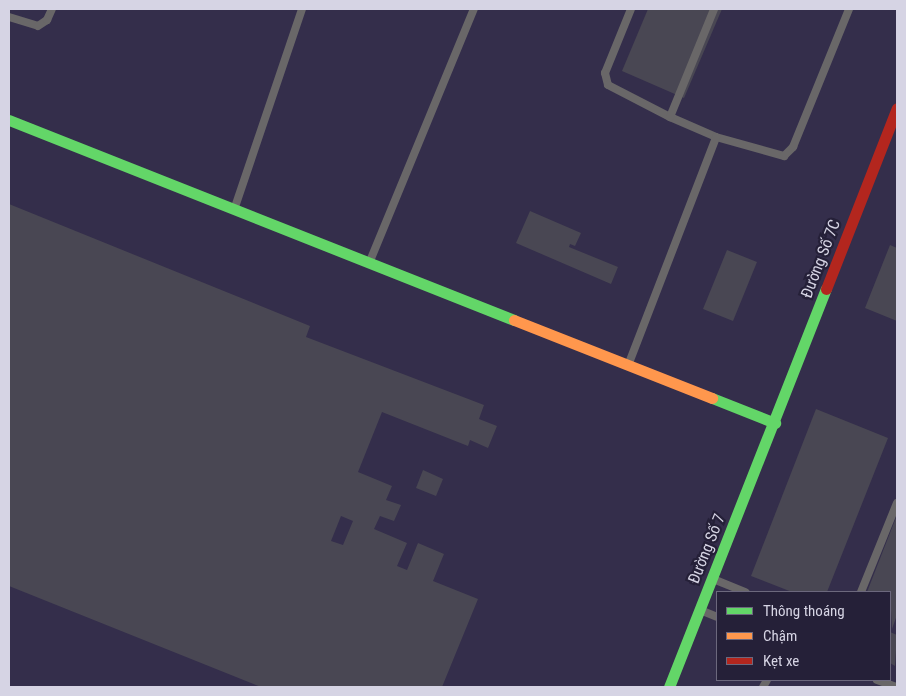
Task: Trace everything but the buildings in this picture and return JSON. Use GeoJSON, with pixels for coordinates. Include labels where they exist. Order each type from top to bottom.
{"type":"FeatureCollection","features":[{"type":"Feature","properties":{"kind":"street","name":"Đường Số 7C"},"geometry":{"type":"LineString","coordinates":[[775,423],[897,108]]}},
{"type":"Feature","properties":{"kind":"street"},"geometry":{"type":"LineString","coordinates":[[9,120],[775,423]]}},
{"type":"Feature","properties":{"kind":"street","name":"Đường Số 7"},"geometry":{"type":"LineString","coordinates":[[669,687],[775,423]]}},
{"type":"Feature","properties":{"kind":"lane"},"geometry":{"type":"LineString","coordinates":[[9,17],[38,26],[47,20],[52,9]]}},
{"type":"Feature","properties":{"kind":"lane"},"geometry":{"type":"LineString","coordinates":[[234,209],[302,9]]}},
{"type":"Feature","properties":{"kind":"lane"},"geometry":{"type":"LineString","coordinates":[[370,262],[474,9]]}},
{"type":"Feature","properties":{"kind":"lane"},"geometry":{"type":"LineString","coordinates":[[631,9],[605,80],[613,89],[670,118],[716,137],[784,156],[793,147],[849,9]]}},
{"type":"Feature","properties":{"kind":"lane"},"geometry":{"type":"LineString","coordinates":[[670,118],[714,9]]}},
{"type":"Feature","properties":{"kind":"lane"},"geometry":{"type":"LineString","coordinates":[[628,365],[716,137]]}},
{"type":"Feature","properties":{"kind":"lane"},"geometry":{"type":"LineString","coordinates":[[861,591],[897,503]]}},
{"type":"Feature","properties":{"kind":"lane"},"geometry":{"type":"LineString","coordinates":[[712,579],[743,591]]}},
{"type":"Feature","properties":{"kind":"lane"},"geometry":{"type":"LineString","coordinates":[[700,610],[716,617]]}},
{"type":"Feature","properties":{"kind":"lane"},"geometry":{"type":"LineString","coordinates":[[880,681],[896,687]]}},
{"type":"Feature","properties":{"kind":"shaded area"},"geometry":{"type":"Polygon","coordinates":[[[9,9],[897,9],[897,687],[9,687],[9,9]]]}},
{"type":"Feature","properties":{"kind":"traffic: fast"},"geometry":{"type":"LineString","coordinates":[[9,120],[514,320]]}},
{"type":"Feature","properties":{"kind":"traffic: fast"},"geometry":{"type":"LineString","coordinates":[[669,687],[826,289]]}},
{"type":"Feature","properties":{"kind":"traffic: fast"},"geometry":{"type":"LineString","coordinates":[[712,398],[775,423]]}},
{"type":"Feature","properties":{"kind":"traffic: slow"},"geometry":{"type":"LineString","coordinates":[[514,320],[712,398]]}},
{"type":"Feature","properties":{"kind":"traffic: jam"},"geometry":{"type":"LineString","coordinates":[[826,289],[897,108]]}}]}
